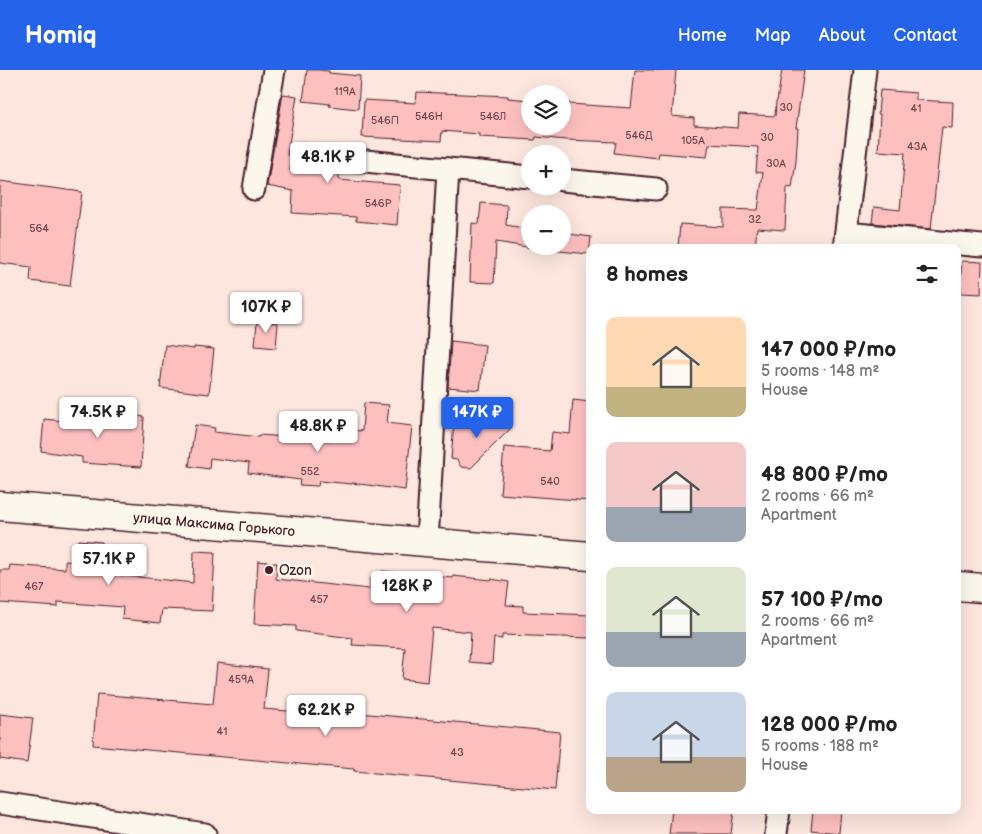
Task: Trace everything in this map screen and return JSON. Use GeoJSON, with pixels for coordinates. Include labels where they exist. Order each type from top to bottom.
{"type":"FeatureCollection","features":[{"type":"Feature","properties":{"kind":"main road","name":"улица Максима Горького"},"geometry":{"type":"LineString","coordinates":[[0,506],[586,556]]}},
{"type":"Feature","properties":{"kind":"main road"},"geometry":{"type":"LineString","coordinates":[[961,586],[982,588]]}},
{"type":"Feature","properties":{"kind":"street"},"geometry":{"type":"LineString","coordinates":[[254,189],[274,70]]}},
{"type":"Feature","properties":{"kind":"street"},"geometry":{"type":"LineString","coordinates":[[865,70],[845,240],[936,244]]}},
{"type":"Feature","properties":{"kind":"street"},"geometry":{"type":"LineString","coordinates":[[304,155],[521,176]]}},
{"type":"Feature","properties":{"kind":"street"},"geometry":{"type":"LineString","coordinates":[[427,542],[448,169]]}},
{"type":"Feature","properties":{"kind":"street"},"geometry":{"type":"LineString","coordinates":[[571,181],[656,189]]}},
{"type":"Feature","properties":{"kind":"street"},"geometry":{"type":"LineString","coordinates":[[961,245],[982,246]]}},
{"type":"Feature","properties":{"kind":"street"},"geometry":{"type":"LineString","coordinates":[[0,803],[205,834]]}},
{"type":"Feature","properties":{"kind":"street"},"geometry":{"type":"LineString","coordinates":[[776,834],[778,814]]}},
{"type":"Feature","properties":{"kind":"building"},"geometry":{"type":"Polygon","coordinates":[[[307,70],[360,76],[358,109],[303,101],[307,70]]]}},
{"type":"Feature","properties":{"kind":"building"},"geometry":{"type":"Polygon","coordinates":[[[635,70],[676,70],[672,116],[694,118],[694,125],[738,128],[739,114],[775,116],[782,70],[804,70],[796,128],[798,128],[796,161],[792,188],[787,187],[785,230],[757,228],[755,244],[678,244],[680,224],[723,227],[723,209],[758,210],[763,173],[756,172],[758,147],[709,144],[707,157],[659,153],[658,158],[614,153],[616,142],[536,137],[535,140],[479,137],[479,134],[442,131],[441,141],[362,137],[364,100],[416,103],[417,92],[508,96],[508,98],[521,99],[521,135],[571,135],[571,104],[631,108],[635,70]]]}},
{"type":"Feature","properties":{"kind":"building"},"geometry":{"type":"Polygon","coordinates":[[[880,90],[916,93],[916,100],[953,102],[952,128],[942,127],[931,229],[872,223],[874,207],[900,210],[905,153],[878,151],[880,90]]]}},
{"type":"Feature","properties":{"kind":"building"},"geometry":{"type":"Polygon","coordinates":[[[283,94],[297,96],[287,155],[291,156],[292,160],[290,170],[339,173],[339,180],[400,185],[397,225],[356,221],[356,217],[292,213],[293,191],[267,186],[283,94]]]}},
{"type":"Feature","properties":{"kind":"building"},"geometry":{"type":"Polygon","coordinates":[[[0,181],[82,192],[70,286],[30,281],[31,267],[0,263],[0,181]]]}},
{"type":"Feature","properties":{"kind":"building"},"geometry":{"type":"Polygon","coordinates":[[[481,203],[507,205],[506,225],[521,228],[521,246],[496,242],[494,283],[470,282],[472,223],[479,224],[481,203]]]}},
{"type":"Feature","properties":{"kind":"building"},"geometry":{"type":"Polygon","coordinates":[[[571,234],[591,237],[590,244],[586,244],[586,254],[571,252],[571,234]]]}},
{"type":"Feature","properties":{"kind":"building"},"geometry":{"type":"Polygon","coordinates":[[[962,261],[982,262],[981,294],[961,293],[962,261]]]}},
{"type":"Feature","properties":{"kind":"building"},"geometry":{"type":"Polygon","coordinates":[[[257,321],[278,323],[276,348],[255,346],[257,321]]]}},
{"type":"Feature","properties":{"kind":"building"},"geometry":{"type":"Polygon","coordinates":[[[451,341],[485,345],[480,390],[448,387],[451,341]]]}},
{"type":"Feature","properties":{"kind":"building"},"geometry":{"type":"Polygon","coordinates":[[[165,345],[194,349],[194,347],[214,349],[209,394],[160,388],[165,345]]]}},
{"type":"Feature","properties":{"kind":"building"},"geometry":{"type":"Polygon","coordinates":[[[573,400],[586,402],[586,501],[500,494],[504,447],[550,451],[552,432],[570,434],[573,400]]]}},
{"type":"Feature","properties":{"kind":"building"},"geometry":{"type":"Polygon","coordinates":[[[364,403],[389,405],[387,423],[412,426],[405,490],[319,481],[318,486],[299,485],[300,480],[248,473],[249,463],[210,458],[209,469],[189,466],[195,425],[215,428],[214,432],[259,437],[259,435],[343,441],[344,429],[362,431],[364,403]]]}},
{"type":"Feature","properties":{"kind":"building"},"geometry":{"type":"Polygon","coordinates":[[[94,409],[144,417],[141,467],[82,463],[82,457],[41,451],[44,419],[92,424],[94,409]]]}},
{"type":"Feature","properties":{"kind":"building"},"geometry":{"type":"Polygon","coordinates":[[[488,415],[509,416],[508,426],[512,427],[471,468],[461,467],[457,460],[451,459],[454,422],[488,425],[488,415]]]}},
{"type":"Feature","properties":{"kind":"building"},"geometry":{"type":"Polygon","coordinates":[[[79,540],[102,542],[100,566],[122,566],[121,575],[193,583],[194,551],[215,552],[212,611],[162,609],[160,623],[122,619],[123,607],[58,602],[58,607],[0,603],[0,570],[9,570],[10,565],[65,569],[65,561],[78,562],[79,540]]]}},
{"type":"Feature","properties":{"kind":"building"},"geometry":{"type":"Polygon","coordinates":[[[258,561],[277,563],[276,579],[370,589],[370,579],[381,579],[382,571],[509,582],[506,605],[523,606],[523,612],[586,615],[586,638],[502,635],[502,639],[494,638],[492,664],[469,662],[471,632],[432,628],[427,682],[402,679],[405,648],[352,645],[353,638],[296,631],[296,626],[254,624],[258,561]]]}},
{"type":"Feature","properties":{"kind":"building"},"geometry":{"type":"Polygon","coordinates":[[[217,663],[268,669],[264,709],[359,717],[359,713],[560,732],[555,790],[93,745],[97,694],[213,704],[217,663]]]}},
{"type":"Feature","properties":{"kind":"building"},"geometry":{"type":"Polygon","coordinates":[[[0,714],[33,718],[27,763],[0,759],[0,714]]]}},
{"type":"Feature","properties":{"kind":"building"},"geometry":{"type":"Polygon","coordinates":[[[672,814],[734,814],[731,834],[669,834],[672,814]]]}},
{"type":"Feature","properties":{"kind":"building"},"geometry":{"type":"Polygon","coordinates":[[[813,814],[841,814],[839,833],[811,830],[813,814]]]}},
{"type":"Feature","properties":{"kind":"place","name":"Ozon"},"geometry":{"type":"Point","coordinates":[269,570]}}]}
